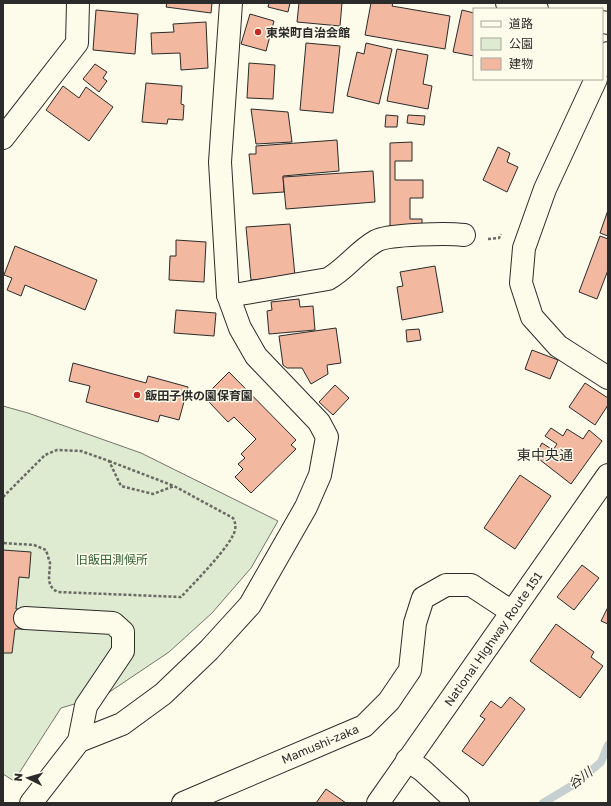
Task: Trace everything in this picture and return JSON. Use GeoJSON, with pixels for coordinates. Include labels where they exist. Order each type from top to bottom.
{"type":"FeatureCollection","features":[{"type":"Feature","properties":{"kind":"main road"},"geometry":{"type":"LineString","coordinates":[[3,138],[77,43],[78,3]]}},
{"type":"Feature","properties":{"kind":"main road"},"geometry":{"type":"LineString","coordinates":[[79,741],[122,724],[163,694],[209,650],[250,605],[306,507],[320,475],[327,437],[320,422],[256,356],[240,328],[228,295],[220,162],[231,3]]}},
{"type":"Feature","properties":{"kind":"main road"},"geometry":{"type":"LineString","coordinates":[[507,3],[532,8]]}},
{"type":"Feature","properties":{"kind":"main road"},"geometry":{"type":"LineString","coordinates":[[603,64],[608,53]]}},
{"type":"Feature","properties":{"kind":"main road"},"geometry":{"type":"LineString","coordinates":[[596,80],[545,189],[524,248],[521,283],[532,317],[558,346],[608,378]]}},
{"type":"Feature","properties":{"kind":"main road"},"geometry":{"type":"LineString","coordinates":[[228,295],[321,281],[336,275],[360,251],[377,240],[447,233],[464,235]]}},
{"type":"Feature","properties":{"kind":"main road","name":"National Highway Route 151"},"geometry":{"type":"LineString","coordinates":[[378,803],[608,475]]}},
{"type":"Feature","properties":{"kind":"main road","name":"Mamushi-zaka"},"geometry":{"type":"LineString","coordinates":[[183,803],[364,726],[389,701],[410,670],[415,624],[423,598],[446,585],[471,585],[512,612]]}},
{"type":"Feature","properties":{"kind":"main road"},"geometry":{"type":"LineString","coordinates":[[25,618],[113,623],[123,632],[124,651],[86,706],[79,741],[31,803]]}},
{"type":"Feature","properties":{"kind":"main road"},"geometry":{"type":"LineString","coordinates":[[407,760],[422,770],[458,803]]}},
{"type":"Feature","properties":{"kind":"path"},"geometry":{"type":"LineString","coordinates":[[464,235],[493,240],[498,238],[501,232]]}},
{"type":"Feature","properties":{"kind":"path"},"geometry":{"type":"LineString","coordinates":[[3,497],[45,455],[57,450],[81,451],[174,486],[233,518],[236,524],[235,531],[217,558],[181,597],[58,592],[52,589],[49,584],[50,561],[46,550],[34,545],[3,543]]}},
{"type":"Feature","properties":{"kind":"path"},"geometry":{"type":"LineString","coordinates":[[109,461],[121,486],[153,494],[174,486]]}},
{"type":"Feature","properties":{"kind":"green space","name":"旧飯田測候所"},"geometry":{"type":"Polygon","coordinates":[[[3,406],[28,413],[141,453],[278,521],[251,568],[212,613],[169,652],[105,695],[61,708],[14,781],[3,774],[3,406]]]}},
{"type":"Feature","properties":{"kind":"building"},"geometry":{"type":"Polygon","coordinates":[[[167,3],[212,3],[211,13],[166,7],[167,3]]]}},
{"type":"Feature","properties":{"kind":"building"},"geometry":{"type":"Polygon","coordinates":[[[269,3],[290,3],[288,12],[268,7],[269,3]]]}},
{"type":"Feature","properties":{"kind":"building"},"geometry":{"type":"Polygon","coordinates":[[[299,3],[342,3],[340,26],[297,22],[299,3]]]}},
{"type":"Feature","properties":{"kind":"building"},"geometry":{"type":"Polygon","coordinates":[[[371,3],[393,3],[392,6],[450,16],[445,49],[365,35],[371,3]]]}},
{"type":"Feature","properties":{"kind":"building"},"geometry":{"type":"Polygon","coordinates":[[[96,10],[138,14],[135,54],[93,50],[96,10]]]}},
{"type":"Feature","properties":{"kind":"building"},"geometry":{"type":"Polygon","coordinates":[[[462,10],[473,13],[473,56],[453,52],[462,10]]]}},
{"type":"Feature","properties":{"kind":"building","name":"東栄町自治会館"},"geometry":{"type":"Polygon","coordinates":[[[250,14],[274,21],[266,51],[241,44],[250,14]]]}},
{"type":"Feature","properties":{"kind":"building"},"geometry":{"type":"Polygon","coordinates":[[[206,22],[208,68],[181,70],[180,53],[152,54],[151,33],[174,32],[173,24],[206,22]]]}},
{"type":"Feature","properties":{"kind":"building"},"geometry":{"type":"Polygon","coordinates":[[[306,43],[340,46],[333,113],[300,110],[306,43]]]}},
{"type":"Feature","properties":{"kind":"building"},"geometry":{"type":"Polygon","coordinates":[[[366,43],[392,49],[379,104],[347,96],[357,52],[364,54],[366,43]]]}},
{"type":"Feature","properties":{"kind":"building"},"geometry":{"type":"Polygon","coordinates":[[[397,49],[428,55],[423,84],[432,86],[428,109],[387,101],[397,49]]]}},
{"type":"Feature","properties":{"kind":"building"},"geometry":{"type":"Polygon","coordinates":[[[249,63],[275,65],[273,99],[247,98],[249,63]]]}},
{"type":"Feature","properties":{"kind":"building"},"geometry":{"type":"Polygon","coordinates":[[[95,64],[107,72],[103,78],[107,81],[99,92],[83,79],[95,64]]]}},
{"type":"Feature","properties":{"kind":"building"},"geometry":{"type":"Polygon","coordinates":[[[146,83],[182,86],[181,104],[184,105],[183,120],[168,119],[167,124],[142,122],[146,83]]]}},
{"type":"Feature","properties":{"kind":"building"},"geometry":{"type":"Polygon","coordinates":[[[63,86],[79,98],[86,87],[113,107],[89,141],[46,110],[63,86]]]}},
{"type":"Feature","properties":{"kind":"building"},"geometry":{"type":"Polygon","coordinates":[[[251,109],[288,112],[292,142],[256,144],[251,109]]]}},
{"type":"Feature","properties":{"kind":"building"},"geometry":{"type":"Polygon","coordinates":[[[386,115],[398,116],[397,127],[385,127],[386,115]]]}},
{"type":"Feature","properties":{"kind":"building"},"geometry":{"type":"Polygon","coordinates":[[[408,115],[425,116],[424,125],[407,123],[408,115]]]}},
{"type":"Feature","properties":{"kind":"building"},"geometry":{"type":"Polygon","coordinates":[[[337,140],[339,171],[283,176],[284,192],[253,194],[249,154],[256,154],[256,146],[337,140]]]}},
{"type":"Feature","properties":{"kind":"building"},"geometry":{"type":"Polygon","coordinates":[[[412,142],[412,161],[395,161],[395,180],[423,180],[423,198],[410,198],[410,219],[422,219],[422,230],[390,230],[390,143],[412,142]]]}},
{"type":"Feature","properties":{"kind":"building"},"geometry":{"type":"Polygon","coordinates":[[[498,147],[510,153],[507,162],[518,167],[507,192],[483,180],[498,147]]]}},
{"type":"Feature","properties":{"kind":"building"},"geometry":{"type":"Polygon","coordinates":[[[373,171],[375,202],[286,209],[283,177],[373,171]]]}},
{"type":"Feature","properties":{"kind":"building"},"geometry":{"type":"Polygon","coordinates":[[[608,210],[608,236],[600,233],[608,210]]]}},
{"type":"Feature","properties":{"kind":"building"},"geometry":{"type":"Polygon","coordinates":[[[290,224],[295,276],[251,280],[246,227],[290,224]]]}},
{"type":"Feature","properties":{"kind":"building"},"geometry":{"type":"Polygon","coordinates":[[[600,236],[608,239],[608,270],[597,299],[579,292],[600,236]]]}},
{"type":"Feature","properties":{"kind":"building"},"geometry":{"type":"Polygon","coordinates":[[[176,240],[206,242],[204,282],[169,280],[170,256],[176,256],[176,240]]]}},
{"type":"Feature","properties":{"kind":"building"},"geometry":{"type":"Polygon","coordinates":[[[15,246],[97,280],[85,310],[25,285],[21,296],[7,290],[12,278],[4,275],[15,246]]]}},
{"type":"Feature","properties":{"kind":"building"},"geometry":{"type":"Polygon","coordinates":[[[435,266],[443,312],[402,320],[397,287],[403,286],[400,272],[435,266]]]}},
{"type":"Feature","properties":{"kind":"building"},"geometry":{"type":"Polygon","coordinates":[[[299,299],[300,307],[313,306],[315,330],[269,334],[267,311],[272,310],[271,302],[299,299]]]}},
{"type":"Feature","properties":{"kind":"building"},"geometry":{"type":"Polygon","coordinates":[[[176,310],[216,313],[214,336],[174,333],[176,310]]]}},
{"type":"Feature","properties":{"kind":"building"},"geometry":{"type":"Polygon","coordinates":[[[336,328],[341,363],[327,365],[328,374],[311,384],[302,368],[287,368],[283,365],[279,336],[336,328]]]}},
{"type":"Feature","properties":{"kind":"building"},"geometry":{"type":"Polygon","coordinates":[[[419,329],[421,340],[407,342],[406,330],[419,329]]]}},
{"type":"Feature","properties":{"kind":"building"},"geometry":{"type":"Polygon","coordinates":[[[532,350],[558,360],[550,379],[525,369],[532,350]]]}},
{"type":"Feature","properties":{"kind":"building","name":"飯田子供の園保育園"},"geometry":{"type":"Polygon","coordinates":[[[73,363],[146,383],[148,376],[188,387],[179,420],[160,415],[158,422],[86,402],[90,386],[69,381],[73,363]]]}},
{"type":"Feature","properties":{"kind":"building"},"geometry":{"type":"Polygon","coordinates":[[[229,372],[296,440],[291,445],[296,449],[251,493],[235,477],[243,469],[238,464],[245,458],[241,454],[256,439],[234,417],[228,422],[209,402],[213,398],[208,393],[229,372]]]}},
{"type":"Feature","properties":{"kind":"building"},"geometry":{"type":"Polygon","coordinates":[[[585,383],[608,398],[608,405],[595,425],[569,407],[585,383]]]}},
{"type":"Feature","properties":{"kind":"building"},"geometry":{"type":"Polygon","coordinates":[[[335,385],[349,398],[333,415],[319,402],[335,385]]]}},
{"type":"Feature","properties":{"kind":"building"},"geometry":{"type":"Polygon","coordinates":[[[551,428],[563,436],[567,429],[583,439],[589,430],[602,441],[571,484],[535,456],[542,443],[553,450],[557,444],[545,436],[551,428]]]}},
{"type":"Feature","properties":{"kind":"building"},"geometry":{"type":"Polygon","coordinates":[[[520,475],[551,496],[515,549],[484,528],[520,475]]]}},
{"type":"Feature","properties":{"kind":"building"},"geometry":{"type":"Polygon","coordinates":[[[3,550],[31,552],[29,578],[19,577],[16,609],[26,609],[24,629],[15,629],[12,653],[3,653],[3,550]]]}},
{"type":"Feature","properties":{"kind":"building"},"geometry":{"type":"Polygon","coordinates":[[[582,565],[599,578],[574,610],[557,597],[582,565]]]}},
{"type":"Feature","properties":{"kind":"building"},"geometry":{"type":"Polygon","coordinates":[[[608,607],[608,624],[601,621],[608,607]]]}},
{"type":"Feature","properties":{"kind":"building"},"geometry":{"type":"Polygon","coordinates":[[[556,624],[594,652],[591,657],[603,666],[580,698],[530,661],[556,624]]]}},
{"type":"Feature","properties":{"kind":"building"},"geometry":{"type":"Polygon","coordinates":[[[510,697],[525,709],[483,766],[462,751],[485,719],[480,716],[491,701],[501,708],[510,697]]]}},
{"type":"Feature","properties":{"kind":"building"},"geometry":{"type":"Polygon","coordinates":[[[326,789],[346,803],[316,803],[326,789]]]}},
{"type":"Feature","properties":{"kind":"waterway","name":"谷川"},"geometry":{"type":"LineString","coordinates":[[543,803],[578,782],[601,762],[608,745]]}},
{"type":"Feature","properties":{"kind":"place","name":"東栄町自治会館"},"geometry":{"type":"Point","coordinates":[258,32]}},
{"type":"Feature","properties":{"kind":"place","name":"飯田子供の園保育園"},"geometry":{"type":"Point","coordinates":[137,395]}},
{"type":"Feature","properties":{"kind":"district","name":"東中央通"},"geometry":{"type":"Point","coordinates":[545,454]}}]}
